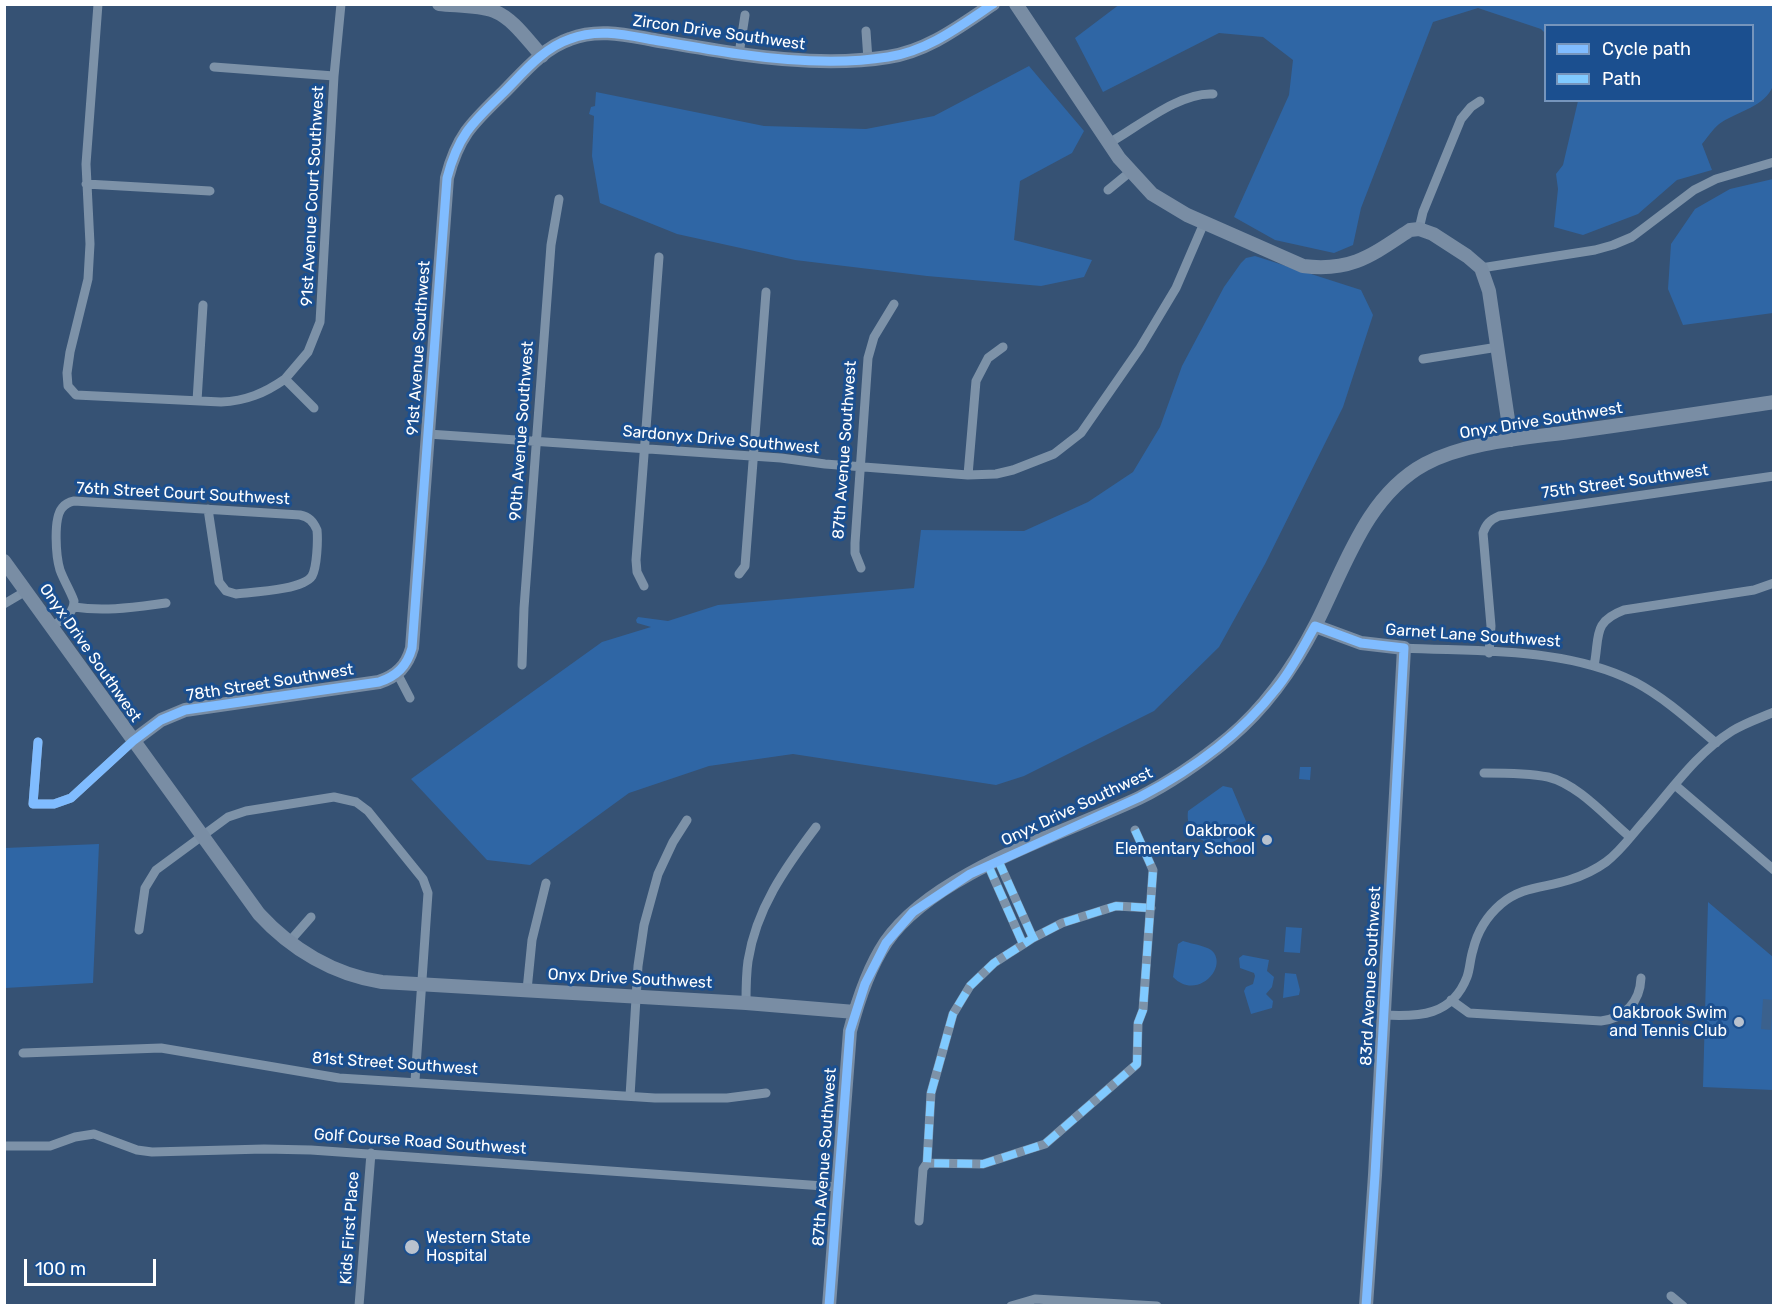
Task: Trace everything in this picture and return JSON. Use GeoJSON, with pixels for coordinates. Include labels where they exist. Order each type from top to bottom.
{"type":"FeatureCollection","features":[{"type":"Feature","properties":{"kind":"street"},"geometry":{"type":"LineString","coordinates":[[98,4],[86,184],[210,191]]}},
{"type":"Feature","properties":{"kind":"street","name":"91st Avenue Court Southwest"},"geometry":{"type":"LineString","coordinates":[[86,184],[90,244],[89,271],[70,352],[67,381],[71,392],[76,395],[221,402],[248,399],[285,379],[308,352],[320,322],[334,75],[341,4]]}},
{"type":"Feature","properties":{"kind":"street"},"geometry":{"type":"LineString","coordinates":[[439,4],[487,9],[501,14],[542,56]]}},
{"type":"Feature","properties":{"kind":"street","name":"Zircon Drive Southwest"},"geometry":{"type":"LineString","coordinates":[[542,56],[568,39],[595,33],[609,33],[739,54],[794,60],[868,60],[900,55],[920,48],[948,34],[993,4]]}},
{"type":"Feature","properties":{"kind":"street"},"geometry":{"type":"LineString","coordinates":[[1016,4],[1108,143],[1130,172],[1152,194],[1187,215],[1303,266],[1322,268],[1356,262],[1410,230],[1419,229],[1433,234],[1481,268],[1489,291],[1511,440]]}},
{"type":"Feature","properties":{"kind":"street"},"geometry":{"type":"LineString","coordinates":[[739,54],[745,15]]}},
{"type":"Feature","properties":{"kind":"street"},"geometry":{"type":"LineString","coordinates":[[866,31],[868,60]]}},
{"type":"Feature","properties":{"kind":"street","name":"91st Avenue Southwest"},"geometry":{"type":"LineString","coordinates":[[397,674],[409,658],[412,648],[445,188],[449,168],[463,134],[542,56]]}},
{"type":"Feature","properties":{"kind":"street"},"geometry":{"type":"LineString","coordinates":[[214,66],[334,75]]}},
{"type":"Feature","properties":{"kind":"street"},"geometry":{"type":"LineString","coordinates":[[1108,143],[1176,104],[1213,94]]}},
{"type":"Feature","properties":{"kind":"street"},"geometry":{"type":"LineString","coordinates":[[1419,229],[1423,212],[1461,119],[1471,107],[1480,101]]}},
{"type":"Feature","properties":{"kind":"street"},"geometry":{"type":"LineString","coordinates":[[1481,268],[1595,250],[1613,245],[1632,237],[1694,190],[1716,179],[1773,162]]}},
{"type":"Feature","properties":{"kind":"street"},"geometry":{"type":"LineString","coordinates":[[1108,190],[1130,172]]}},
{"type":"Feature","properties":{"kind":"street","name":"90th Avenue Southwest"},"geometry":{"type":"LineString","coordinates":[[522,664],[524,608],[551,245],[559,199]]}},
{"type":"Feature","properties":{"kind":"street","name":"Sardonyx Drive Southwest"},"geometry":{"type":"LineString","coordinates":[[428,434],[752,456],[968,475],[996,474],[1033,464],[1064,448],[1082,433],[1167,305],[1203,223]]}},
{"type":"Feature","properties":{"kind":"street"},"geometry":{"type":"LineString","coordinates":[[644,586],[637,573],[636,560],[659,258]]}},
{"type":"Feature","properties":{"kind":"street"},"geometry":{"type":"LineString","coordinates":[[739,574],[745,566],[766,292]]}},
{"type":"Feature","properties":{"kind":"street","name":"87th Avenue Southwest"},"geometry":{"type":"LineString","coordinates":[[861,568],[855,554],[855,543],[869,351],[874,337],[894,304]]}},
{"type":"Feature","properties":{"kind":"street"},"geometry":{"type":"LineString","coordinates":[[196,401],[203,305]]}},
{"type":"Feature","properties":{"kind":"street"},"geometry":{"type":"LineString","coordinates":[[968,475],[976,381],[988,358],[1003,347]]}},
{"type":"Feature","properties":{"kind":"street"},"geometry":{"type":"LineString","coordinates":[[1423,359],[1497,347]]}},
{"type":"Feature","properties":{"kind":"street"},"geometry":{"type":"LineString","coordinates":[[285,379],[314,408]]}},
{"type":"Feature","properties":{"kind":"street","name":"Onyx Drive Southwest"},"geometry":{"type":"LineString","coordinates":[[4,561],[259,914],[289,942],[315,959],[348,974],[382,982],[637,996],[855,1012],[865,984],[886,943],[926,901],[993,862],[1163,785],[1206,757],[1233,735],[1277,688],[1315,626],[1372,514],[1388,491],[1411,472],[1437,458],[1511,440],[1773,402]]}},
{"type":"Feature","properties":{"kind":"street","name":"75th Street Southwest"},"geometry":{"type":"LineString","coordinates":[[1489,653],[1491,626],[1483,539],[1485,526],[1492,519],[1499,516],[1773,476]]}},
{"type":"Feature","properties":{"kind":"street","name":"76th Street Court Southwest"},"geometry":{"type":"LineString","coordinates":[[74,607],[74,601],[61,572],[57,550],[58,514],[69,502],[74,501],[208,509],[305,516],[317,530],[314,570],[311,576],[299,585],[236,594],[228,592],[219,582],[208,509]]}},
{"type":"Feature","properties":{"kind":"street"},"geometry":{"type":"LineString","coordinates":[[1594,666],[1600,627],[1611,615],[1624,610],[1754,590],[1773,583]]}},
{"type":"Feature","properties":{"kind":"street"},"geometry":{"type":"LineString","coordinates":[[4,604],[26,591]]}},
{"type":"Feature","properties":{"kind":"street"},"geometry":{"type":"LineString","coordinates":[[51,627],[68,615],[74,607],[96,611],[166,603]]}},
{"type":"Feature","properties":{"kind":"street","name":"Garnet Lane Southwest"},"geometry":{"type":"LineString","coordinates":[[1315,626],[1351,640],[1404,648],[1551,657],[1594,666],[1635,683],[1662,698],[1716,743]]}},
{"type":"Feature","properties":{"kind":"street","name":"83rd Avenue Southwest"},"geometry":{"type":"LineString","coordinates":[[1366,1305],[1376,1166],[1404,648]]}},
{"type":"Feature","properties":{"kind":"street"},"geometry":{"type":"LineString","coordinates":[[397,674],[410,698]]}},
{"type":"Feature","properties":{"kind":"street","name":"78th Street Southwest"},"geometry":{"type":"LineString","coordinates":[[38,742],[33,804],[54,804],[71,798],[133,741],[161,720],[184,710],[380,682],[397,674]]}},
{"type":"Feature","properties":{"kind":"street"},"geometry":{"type":"LineString","coordinates":[[1383,1015],[1412,1016],[1425,1014],[1445,1006],[1467,977],[1473,947],[1486,920],[1502,904],[1535,886],[1560,882],[1586,873],[1616,853],[1694,762],[1741,726],[1773,712]]}},
{"type":"Feature","properties":{"kind":"street"},"geometry":{"type":"LineString","coordinates":[[1484,773],[1542,776],[1559,781],[1578,792],[1630,837]]}},
{"type":"Feature","properties":{"kind":"street"},"geometry":{"type":"LineString","coordinates":[[1675,785],[1773,869]]}},
{"type":"Feature","properties":{"kind":"street"},"geometry":{"type":"LineString","coordinates":[[139,930],[142,897],[148,880],[162,864],[228,817],[246,811],[334,797],[349,800],[363,807],[426,886],[428,893],[415,1081]]}},
{"type":"Feature","properties":{"kind":"street"},"geometry":{"type":"LineString","coordinates":[[630,1096],[641,940],[653,889],[665,857],[687,820]]}},
{"type":"Feature","properties":{"kind":"street"},"geometry":{"type":"LineString","coordinates":[[746,1003],[747,963],[760,916],[779,879],[816,827]]}},
{"type":"Feature","properties":{"kind":"street"},"geometry":{"type":"LineString","coordinates":[[927,1163],[983,1164],[1045,1144],[1137,1064],[1138,1023],[1143,1011],[1153,870],[1135,830]]}},
{"type":"Feature","properties":{"kind":"street"},"geometry":{"type":"LineString","coordinates":[[993,862],[1033,938]]}},
{"type":"Feature","properties":{"kind":"street"},"geometry":{"type":"LineString","coordinates":[[993,862],[1023,944]]}},
{"type":"Feature","properties":{"kind":"street"},"geometry":{"type":"LineString","coordinates":[[527,990],[532,940],[546,883]]}},
{"type":"Feature","properties":{"kind":"street"},"geometry":{"type":"LineString","coordinates":[[919,1221],[923,1168],[927,1163],[931,1093],[953,1014],[970,986],[994,963],[1062,923],[1116,906],[1151,908]]}},
{"type":"Feature","properties":{"kind":"street"},"geometry":{"type":"LineString","coordinates":[[289,942],[311,917]]}},
{"type":"Feature","properties":{"kind":"street"},"geometry":{"type":"LineString","coordinates":[[1451,1000],[1468,1013],[1601,1021],[1619,1017],[1626,1011],[1637,997],[1641,978]]}},
{"type":"Feature","properties":{"kind":"street","name":"87th Avenue Southwest"},"geometry":{"type":"LineString","coordinates":[[829,1305],[850,1031],[855,1012]]}},
{"type":"Feature","properties":{"kind":"street","name":"81st Street Southwest"},"geometry":{"type":"LineString","coordinates":[[23,1053],[161,1048],[314,1075],[697,1099],[766,1093]]}},
{"type":"Feature","properties":{"kind":"street","name":"Golf Course Road Southwest"},"geometry":{"type":"LineString","coordinates":[[4,1146],[50,1146],[75,1137],[94,1134],[137,1150],[152,1152],[264,1149],[371,1153],[838,1187]]}},
{"type":"Feature","properties":{"kind":"street","name":"Kids First Place"},"geometry":{"type":"LineString","coordinates":[[359,1305],[371,1153]]}},
{"type":"Feature","properties":{"kind":"street"},"geometry":{"type":"LineString","coordinates":[[1671,1296],[1683,1305]]}},
{"type":"Feature","properties":{"kind":"street"},"geometry":{"type":"LineString","coordinates":[[1011,1305],[1035,1299],[1157,1305]]}},
{"type":"Feature","properties":{"kind":"shaded area"},"geometry":{"type":"Polygon","coordinates":[[[1120,4],[1773,5],[1773,86],[1764,99],[1757,104],[1719,124],[1702,144],[1712,170],[1677,180],[1638,214],[1583,235],[1554,227],[1558,189],[1556,174],[1563,165],[1578,102],[1754,102],[1754,24],[1544,24],[1544,32],[1478,8],[1433,22],[1361,208],[1353,245],[1334,253],[1275,240],[1234,217],[1289,95],[1293,60],[1263,37],[1219,33],[1103,92],[1075,38],[1120,4]]]}},
{"type":"Feature","properties":{"kind":"shaded area"},"geometry":{"type":"Polygon","coordinates":[[[1029,66],[1084,131],[1072,153],[1020,181],[1014,240],[1092,260],[1084,277],[1041,286],[927,276],[795,260],[677,234],[600,203],[592,156],[594,116],[589,114],[591,107],[595,106],[596,92],[764,126],[866,129],[934,116],[1029,66]]]}},
{"type":"Feature","properties":{"kind":"shaded area"},"geometry":{"type":"Polygon","coordinates":[[[1773,179],[1773,313],[1683,325],[1668,289],[1671,244],[1695,209],[1730,189],[1773,179]]]}},
{"type":"Feature","properties":{"kind":"shaded area"},"geometry":{"type":"Polygon","coordinates":[[[1255,256],[1361,290],[1373,315],[1343,407],[1265,564],[1219,647],[1154,711],[1024,776],[996,785],[793,754],[709,766],[629,793],[530,865],[487,860],[411,779],[602,642],[651,627],[637,623],[638,617],[668,621],[718,605],[914,588],[921,530],[1024,531],[1088,502],[1133,472],[1160,427],[1182,366],[1224,287],[1246,258],[1255,256]]]}},
{"type":"Feature","properties":{"kind":"shaded area"},"geometry":{"type":"Polygon","coordinates":[[[1300,767],[1311,767],[1310,780],[1299,779],[1300,767]]]}},
{"type":"Feature","properties":{"kind":"shaded area"},"geometry":{"type":"Polygon","coordinates":[[[1223,786],[1232,788],[1248,826],[1241,836],[1232,842],[1222,845],[1211,844],[1201,840],[1193,833],[1188,811],[1223,786]]]}},
{"type":"Feature","properties":{"kind":"shaded area"},"geometry":{"type":"Polygon","coordinates":[[[99,844],[93,983],[5,988],[5,848],[99,844]]]}},
{"type":"Feature","properties":{"kind":"shaded area","name":"Oakbrook Swim and Tennis Club"},"geometry":{"type":"Polygon","coordinates":[[[1708,902],[1773,957],[1773,1090],[1703,1087],[1708,902]]]}},
{"type":"Feature","properties":{"kind":"shaded area"},"geometry":{"type":"Polygon","coordinates":[[[1286,927],[1302,928],[1300,953],[1284,952],[1286,927]]]}},
{"type":"Feature","properties":{"kind":"shaded area"},"geometry":{"type":"Polygon","coordinates":[[[1183,941],[1205,947],[1214,953],[1217,960],[1212,975],[1199,984],[1182,983],[1173,977],[1178,944],[1183,941]]]}},
{"type":"Feature","properties":{"kind":"shaded area"},"geometry":{"type":"Polygon","coordinates":[[[1243,955],[1269,960],[1267,971],[1274,977],[1272,987],[1266,994],[1273,1001],[1272,1008],[1251,1014],[1244,991],[1246,987],[1253,984],[1255,976],[1254,973],[1240,968],[1239,958],[1243,955]]]}},
{"type":"Feature","properties":{"kind":"shaded area"},"geometry":{"type":"Polygon","coordinates":[[[1285,973],[1296,974],[1299,995],[1283,998],[1285,973]]]}},
{"type":"Feature","properties":{"kind":"shaded area"},"geometry":{"type":"Polygon","coordinates":[[[1763,999],[1773,1000],[1771,1030],[1761,1029],[1763,999]]]}},
{"type":"Feature","properties":{"kind":"marked path"},"geometry":{"type":"LineString","coordinates":[[1135,830],[1153,870],[1143,1010],[1138,1023],[1137,1064],[1045,1144],[983,1164],[927,1163],[931,1093],[953,1014],[970,986],[994,963],[1062,923],[1116,906],[1151,908]]}},
{"type":"Feature","properties":{"kind":"marked path"},"geometry":{"type":"LineString","coordinates":[[998,860],[1033,938]]}},
{"type":"Feature","properties":{"kind":"marked path"},"geometry":{"type":"LineString","coordinates":[[988,865],[1023,944]]}},
{"type":"Feature","properties":{"kind":"cycle path"},"geometry":{"type":"LineString","coordinates":[[38,742],[33,804],[54,804],[71,798],[133,741],[161,720],[185,710],[379,682],[391,677],[404,665],[412,648],[447,178],[456,151],[468,130],[526,69],[551,48],[580,36],[602,33],[776,59],[851,61],[888,57],[917,49],[956,29],[993,4]]}},
{"type":"Feature","properties":{"kind":"cycle path"},"geometry":{"type":"LineString","coordinates":[[829,1306],[850,1031],[865,984],[886,943],[913,912],[970,874],[1140,797],[1178,775],[1214,750],[1247,721],[1282,682],[1315,626],[1361,643],[1404,648],[1366,1306]]}},
{"type":"Feature","properties":{"kind":"place","name":"Oakbrook Elementary School"},"geometry":{"type":"Point","coordinates":[1267,840]}},
{"type":"Feature","properties":{"kind":"place","name":"Oakbrook Swim and Tennis Club"},"geometry":{"type":"Point","coordinates":[1739,1022]}},
{"type":"Feature","properties":{"kind":"place","name":"Western State Hospital"},"geometry":{"type":"Point","coordinates":[412,1247]}}]}
